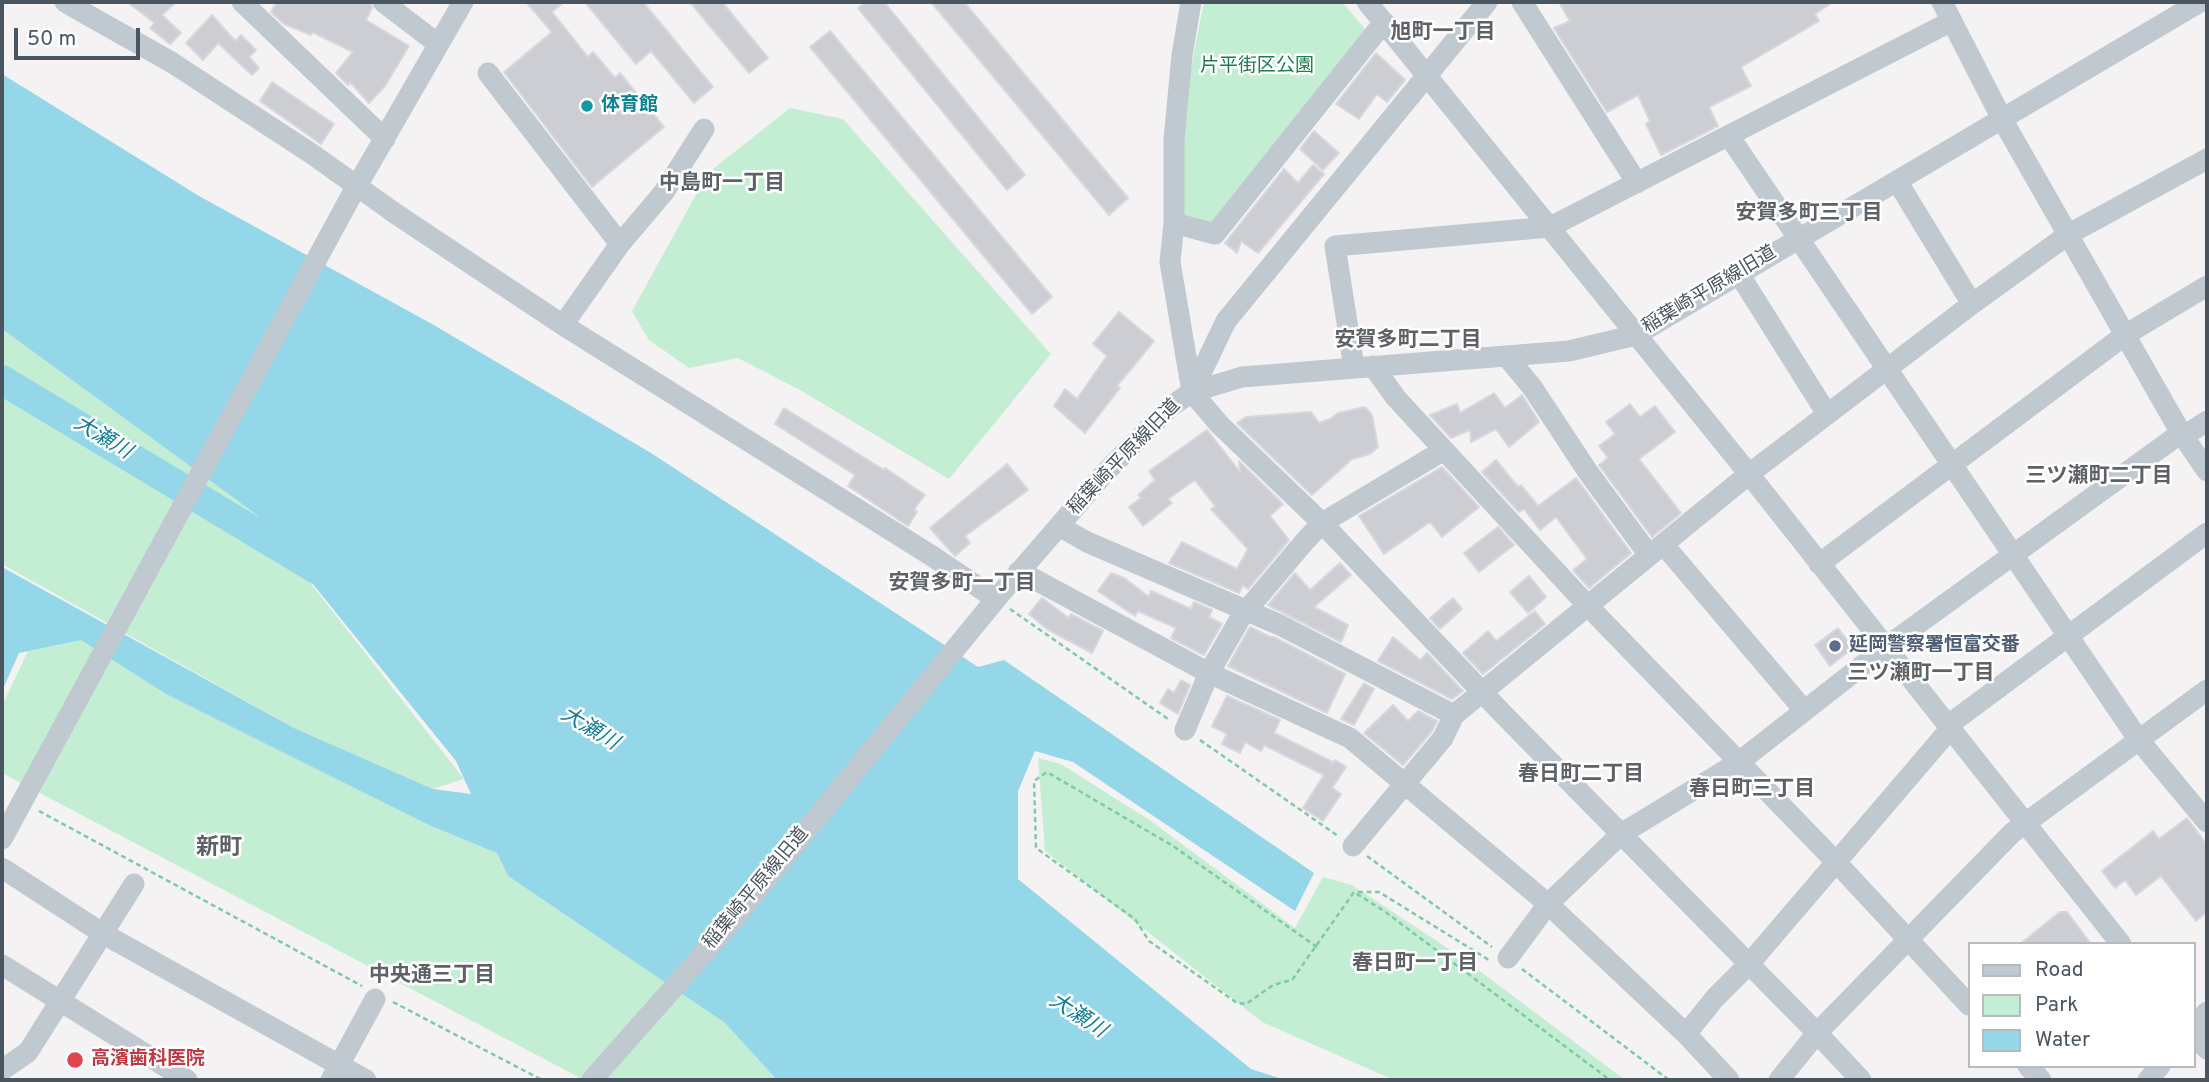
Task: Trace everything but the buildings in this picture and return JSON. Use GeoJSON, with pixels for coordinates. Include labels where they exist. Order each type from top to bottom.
{"type":"FeatureCollection","features":[{"type":"Feature","properties":{"kind":"street"},"geometry":{"type":"LineString","coordinates":[[383,2],[438,44]]}},
{"type":"Feature","properties":{"kind":"street"},"geometry":{"type":"LineString","coordinates":[[2,839],[354,192],[463,2]]}},
{"type":"Feature","properties":{"kind":"street"},"geometry":{"type":"LineString","coordinates":[[1191,2],[1182,55],[1174,139],[1174,223],[1170,262],[1192,392],[1219,424],[1322,523],[1861,1080]]}},
{"type":"Feature","properties":{"kind":"street"},"geometry":{"type":"LineString","coordinates":[[1367,2],[1749,474],[2119,942]]}},
{"type":"Feature","properties":{"kind":"street"},"geometry":{"type":"LineString","coordinates":[[1192,392],[1226,321],[1488,2]]}},
{"type":"Feature","properties":{"kind":"street"},"geometry":{"type":"LineString","coordinates":[[1522,2],[1637,183]]}},
{"type":"Feature","properties":{"kind":"street","name":"稲葉崎平原線旧道"},"geometry":{"type":"LineString","coordinates":[[592,1080],[728,926],[1019,571],[1102,476],[1170,407],[1192,392],[1242,377],[1569,351],[1636,335],[2200,2]]}},
{"type":"Feature","properties":{"kind":"street"},"geometry":{"type":"LineString","coordinates":[[69,3],[170,62],[312,154],[354,192],[996,599]]}},
{"type":"Feature","properties":{"kind":"street"},"geometry":{"type":"LineString","coordinates":[[255,6],[385,139]]}},
{"type":"Feature","properties":{"kind":"street"},"geometry":{"type":"LineString","coordinates":[[1968,1004],[1836,862],[1587,606],[1364,366],[1335,246],[1550,227],[1729,136],[1949,8],[2002,119],[2125,335],[2207,471]]}},
{"type":"Feature","properties":{"kind":"street"},"geometry":{"type":"LineString","coordinates":[[1174,223],[1214,234],[1384,22]]}},
{"type":"Feature","properties":{"kind":"street"},"geometry":{"type":"LineString","coordinates":[[488,73],[620,244]]}},
{"type":"Feature","properties":{"kind":"street"},"geometry":{"type":"LineString","coordinates":[[563,325],[620,244],[664,192],[704,129]]}},
{"type":"Feature","properties":{"kind":"street"},"geometry":{"type":"LineString","coordinates":[[1729,136],[2138,739],[2207,822]]}},
{"type":"Feature","properties":{"kind":"street"},"geometry":{"type":"LineString","coordinates":[[1353,846],[1443,738],[1454,715],[1749,474],[1885,369],[2069,234],[2207,159]]}},
{"type":"Feature","properties":{"kind":"street"},"geometry":{"type":"LineString","coordinates":[[1897,181],[1972,304]]}},
{"type":"Feature","properties":{"kind":"street"},"geometry":{"type":"LineString","coordinates":[[1302,229],[1336,254]]}},
{"type":"Feature","properties":{"kind":"street"},"geometry":{"type":"LineString","coordinates":[[1739,274],[1828,414]]}},
{"type":"Feature","properties":{"kind":"street"},"geometry":{"type":"LineString","coordinates":[[1819,564],[2125,335],[2207,286]]}},
{"type":"Feature","properties":{"kind":"street"},"geometry":{"type":"LineString","coordinates":[[1507,357],[1532,387],[1588,472],[1804,710]]}},
{"type":"Feature","properties":{"kind":"street"},"geometry":{"type":"LineString","coordinates":[[1508,958],[1548,904],[1621,834],[1739,762],[1886,647],[2011,555],[2183,434],[2207,421]]}},
{"type":"Feature","properties":{"kind":"street"},"geometry":{"type":"LineString","coordinates":[[1185,730],[1209,673],[1246,610],[1322,523],[1444,450]]}},
{"type":"Feature","properties":{"kind":"street"},"geometry":{"type":"LineString","coordinates":[[1059,526],[1087,542],[1280,625],[1454,715]]}},
{"type":"Feature","properties":{"kind":"street"},"geometry":{"type":"LineString","coordinates":[[1686,1034],[1749,964],[1949,728],[2207,533]]}},
{"type":"Feature","properties":{"kind":"street"},"geometry":{"type":"LineString","coordinates":[[1019,571],[1209,673],[1350,738],[1548,904],[1686,1034],[1729,1080]]}},
{"type":"Feature","properties":{"kind":"street"},"geometry":{"type":"LineString","coordinates":[[1779,1080],[1817,1033],[2024,822],[2207,690]]}},
{"type":"Feature","properties":{"kind":"street"},"geometry":{"type":"LineString","coordinates":[[2,868],[102,933],[335,1073],[366,1080]]}},
{"type":"Feature","properties":{"kind":"street"},"geometry":{"type":"LineString","coordinates":[[2,1070],[28,1052],[134,884]]}},
{"type":"Feature","properties":{"kind":"street"},"geometry":{"type":"LineString","coordinates":[[2,965],[184,1080]]}},
{"type":"Feature","properties":{"kind":"street"},"geometry":{"type":"LineString","coordinates":[[335,1073],[377,996]]}},
{"type":"Feature","properties":{"kind":"street"},"geometry":{"type":"LineString","coordinates":[[2195,1026],[2207,1012]]}},
{"type":"Feature","properties":{"kind":"street"},"geometry":{"type":"LineString","coordinates":[[2195,1036],[2207,1049]]}},
{"type":"Feature","properties":{"kind":"path"},"geometry":{"type":"LineString","coordinates":[[996,599],[1045,632]]}},
{"type":"Feature","properties":{"kind":"path"},"geometry":{"type":"LineString","coordinates":[[1317,947],[1173,846],[1047,772],[1034,781],[1036,848],[1135,919],[1149,941],[1237,1003],[1246,1004],[1273,985],[1292,980],[1317,947],[1354,892]]}},
{"type":"Feature","properties":{"kind":"path"},"geometry":{"type":"LineString","coordinates":[[22,800],[377,996],[542,1080]]}},
{"type":"Feature","properties":{"kind":"path"},"geometry":{"type":"LineString","coordinates":[[1353,846],[1508,958],[1669,1080]]}},
{"type":"Feature","properties":{"kind":"path"},"geometry":{"type":"LineString","coordinates":[[1354,892],[1379,892],[1496,964],[1508,958]]}},
{"type":"Feature","properties":{"kind":"path"},"geometry":{"type":"LineString","coordinates":[[1354,892],[1384,911],[1611,1080]]}},
{"type":"Feature","properties":{"kind":"green space","name":"片平街区公園"},"geometry":{"type":"Polygon","coordinates":[[[1204,2],[1342,2],[1367,31],[1211,231],[1180,221],[1180,155],[1188,82],[1204,2]]]}},
{"type":"Feature","properties":{"kind":"green space"},"geometry":{"type":"Polygon","coordinates":[[[790,108],[843,119],[1051,354],[949,479],[800,390],[738,358],[689,368],[649,340],[632,311],[708,173],[790,108]]]}},
{"type":"Feature","properties":{"kind":"green space"},"geometry":{"type":"Polygon","coordinates":[[[2,329],[257,515],[464,779],[433,789],[294,728],[2,564],[2,329]]]}},
{"type":"Feature","properties":{"kind":"green space"},"geometry":{"type":"Polygon","coordinates":[[[81,639],[166,694],[497,853],[508,876],[725,1023],[777,1080],[584,1080],[2,773],[2,706],[28,651],[81,639]]]}},
{"type":"Feature","properties":{"kind":"green space"},"geometry":{"type":"Polygon","coordinates":[[[1038,758],[1061,764],[1151,821],[1295,928],[1323,877],[1352,885],[1461,957],[1625,1080],[1394,1080],[1262,1022],[1045,851],[1038,758]]]}},
{"type":"Feature","properties":{"kind":"water"},"geometry":{"type":"Polygon","coordinates":[[[2,74],[199,196],[432,324],[651,453],[978,667],[1004,660],[1314,873],[1295,911],[1073,762],[1035,751],[1018,791],[1018,879],[1251,1069],[1285,1080],[777,1080],[725,1023],[508,876],[497,853],[429,825],[166,694],[81,640],[19,653],[2,691],[2,567],[294,728],[433,789],[471,794],[456,761],[257,515],[2,329],[2,74]]]}},
{"type":"Feature","properties":{"kind":"waterway","name":"大瀬川"},"geometry":{"type":"LineString","coordinates":[[2,380],[318,570]]}},
{"type":"Feature","properties":{"kind":"place","name":"体育館"},"geometry":{"type":"Point","coordinates":[587,106]}},
{"type":"Feature","properties":{"kind":"place","name":"延岡警察署恒富交番"},"geometry":{"type":"Point","coordinates":[1835,646]}},
{"type":"Feature","properties":{"kind":"place","name":"高濱歯科医院"},"geometry":{"type":"Point","coordinates":[75,1060]}},
{"type":"Feature","properties":{"kind":"district","name":"旭町一丁目"},"geometry":{"type":"Point","coordinates":[1443,34]}},
{"type":"Feature","properties":{"kind":"district","name":"中島町一丁目"},"geometry":{"type":"Point","coordinates":[722,185]}},
{"type":"Feature","properties":{"kind":"district","name":"安賀多町三丁目"},"geometry":{"type":"Point","coordinates":[1809,215]}},
{"type":"Feature","properties":{"kind":"district","name":"安賀多町二丁目"},"geometry":{"type":"Point","coordinates":[1408,342]}},
{"type":"Feature","properties":{"kind":"district","name":"三ツ瀬町二丁目"},"geometry":{"type":"Point","coordinates":[2099,478]}},
{"type":"Feature","properties":{"kind":"district","name":"安賀多町一丁目"},"geometry":{"type":"Point","coordinates":[962,585]}},
{"type":"Feature","properties":{"kind":"district","name":"三ツ瀬町一丁目"},"geometry":{"type":"Point","coordinates":[1921,675]}},
{"type":"Feature","properties":{"kind":"district","name":"春日町二丁目"},"geometry":{"type":"Point","coordinates":[1581,776]}},
{"type":"Feature","properties":{"kind":"district","name":"春日町三丁目"},"geometry":{"type":"Point","coordinates":[1752,791]}},
{"type":"Feature","properties":{"kind":"district","name":"新町"},"geometry":{"type":"Point","coordinates":[219,849]}},
{"type":"Feature","properties":{"kind":"district","name":"春日町一丁目"},"geometry":{"type":"Point","coordinates":[1415,965]}},
{"type":"Feature","properties":{"kind":"district","name":"中央通三丁目"},"geometry":{"type":"Point","coordinates":[432,977]}}]}
